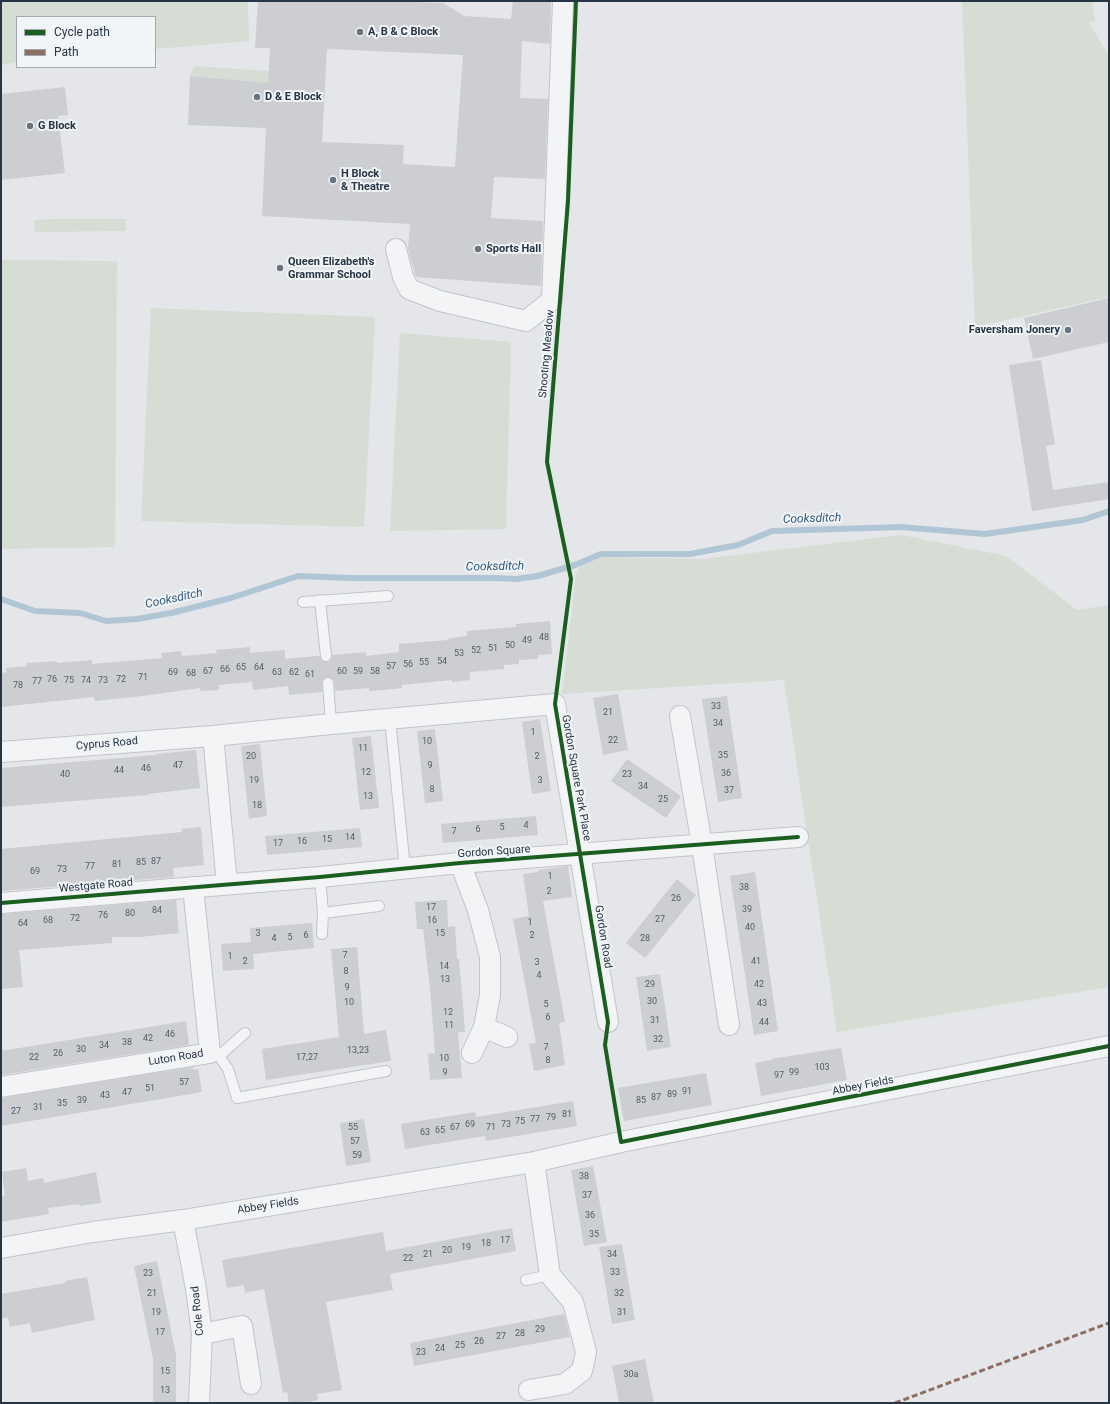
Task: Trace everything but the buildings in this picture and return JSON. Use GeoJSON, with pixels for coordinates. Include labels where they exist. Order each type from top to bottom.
{"type":"FeatureCollection","features":[{"type":"Feature","properties":{"kind":"street"},"geometry":{"type":"LineString","coordinates":[[396,249],[403,277],[409,289],[440,301],[526,321],[552,300],[564,1]]}},
{"type":"Feature","properties":{"kind":"street","name":"Gordon Square Park Place"},"geometry":{"type":"LineString","coordinates":[[390,720],[555,704],[580,855]]}},
{"type":"Feature","properties":{"kind":"street"},"geometry":{"type":"LineString","coordinates":[[680,716],[730,1025]]}},
{"type":"Feature","properties":{"kind":"street"},"geometry":{"type":"LineString","coordinates":[[227,884],[213,736],[331,724],[390,720]]}},
{"type":"Feature","properties":{"kind":"street","name":"Cyprus Road"},"geometry":{"type":"LineString","coordinates":[[1,752],[213,736]]}},
{"type":"Feature","properties":{"kind":"street","name":"Gordon Square"},"geometry":{"type":"LineString","coordinates":[[193,887],[798,837]]}},
{"type":"Feature","properties":{"kind":"street","name":"Gordon Road"},"geometry":{"type":"LineString","coordinates":[[580,855],[608,1022]]}},
{"type":"Feature","properties":{"kind":"street"},"geometry":{"type":"LineString","coordinates":[[460,864],[478,910],[490,957],[490,995],[484,1027],[472,1053]]}},
{"type":"Feature","properties":{"kind":"street","name":"Westgate Road"},"geometry":{"type":"LineString","coordinates":[[1,903],[193,887]]}},
{"type":"Feature","properties":{"kind":"street","name":"Luton Road"},"geometry":{"type":"LineString","coordinates":[[1,1087],[214,1054],[193,887]]}},
{"type":"Feature","properties":{"kind":"street"},"geometry":{"type":"LineString","coordinates":[[484,1027],[507,1037]]}},
{"type":"Feature","properties":{"kind":"street","name":"Abbey Fields"},"geometry":{"type":"LineString","coordinates":[[1,1248],[93,1232],[183,1220],[534,1162],[621,1142],[1109,1046]]}},
{"type":"Feature","properties":{"kind":"street"},"geometry":{"type":"LineString","coordinates":[[530,1397],[565,1384],[582,1371],[586,1352],[573,1302],[550,1275],[534,1162]]}},
{"type":"Feature","properties":{"kind":"street","name":"Cole Road"},"geometry":{"type":"LineString","coordinates":[[183,1220],[196,1289],[202,1334],[199,1403]]}},
{"type":"Feature","properties":{"kind":"street"},"geometry":{"type":"LineString","coordinates":[[202,1334],[242,1326],[251,1384]]}},
{"type":"Feature","properties":{"kind":"lane"},"geometry":{"type":"LineString","coordinates":[[303,602],[388,596]]}},
{"type":"Feature","properties":{"kind":"lane"},"geometry":{"type":"LineString","coordinates":[[320,600],[326,656]]}},
{"type":"Feature","properties":{"kind":"lane"},"geometry":{"type":"LineString","coordinates":[[328,683],[331,724]]}},
{"type":"Feature","properties":{"kind":"lane"},"geometry":{"type":"LineString","coordinates":[[390,720],[405,869]]}},
{"type":"Feature","properties":{"kind":"lane"},"geometry":{"type":"LineString","coordinates":[[320,877],[323,913],[322,934]]}},
{"type":"Feature","properties":{"kind":"lane"},"geometry":{"type":"LineString","coordinates":[[323,913],[379,906]]}},
{"type":"Feature","properties":{"kind":"lane"},"geometry":{"type":"LineString","coordinates":[[245,1033],[214,1054],[228,1069],[237,1098],[386,1071]]}},
{"type":"Feature","properties":{"kind":"lane"},"geometry":{"type":"LineString","coordinates":[[526,1280],[550,1275]]}},
{"type":"Feature","properties":{"kind":"shaded area"},"geometry":{"type":"Polygon","coordinates":[[[1,1],[248,1],[249,41],[156,49],[156,16],[16,16],[16,62],[1,65],[1,1]]]}},
{"type":"Feature","properties":{"kind":"shaded area"},"geometry":{"type":"Polygon","coordinates":[[[962,1],[1092,1],[1095,20],[1089,23],[1109,56],[1109,297],[975,327],[962,1]]]}},
{"type":"Feature","properties":{"kind":"shaded area"},"geometry":{"type":"Polygon","coordinates":[[[194,66],[269,71],[268,83],[190,76],[194,66]]]}},
{"type":"Feature","properties":{"kind":"shaded area"},"geometry":{"type":"Polygon","coordinates":[[[126,219],[125,231],[35,232],[34,220],[126,219]]]}},
{"type":"Feature","properties":{"kind":"shaded area"},"geometry":{"type":"Polygon","coordinates":[[[1,260],[117,261],[115,547],[1,549],[1,260]]]}},
{"type":"Feature","properties":{"kind":"shaded area"},"geometry":{"type":"Polygon","coordinates":[[[151,308],[375,317],[364,527],[141,521],[151,308]]]}},
{"type":"Feature","properties":{"kind":"shaded area"},"geometry":{"type":"Polygon","coordinates":[[[400,333],[511,342],[506,529],[390,531],[400,333]]]}},
{"type":"Feature","properties":{"kind":"shaded area"},"geometry":{"type":"Polygon","coordinates":[[[901,535],[1006,556],[1077,610],[1109,605],[1109,987],[837,1032],[784,680],[562,694],[576,574],[580,567],[601,557],[702,559],[901,535]]]}},
{"type":"Feature","properties":{"kind":"waterway","name":"Cooksditch"},"geometry":{"type":"LineString","coordinates":[[1,599],[35,611],[80,613],[106,621],[137,619],[171,613],[231,598],[298,576],[349,578],[516,579],[538,576],[575,565],[601,554],[690,554],[738,545],[772,531],[901,527],[985,534],[1083,520],[1109,511]]}},
{"type":"Feature","properties":{"kind":"marked path"},"geometry":{"type":"LineString","coordinates":[[895,1403],[1109,1323]]}},
{"type":"Feature","properties":{"kind":"cycle path","name":"Shooting Meadow"},"geometry":{"type":"LineString","coordinates":[[576,1],[568,201],[547,462],[571,579],[555,704],[608,1022],[605,1045],[621,1142],[1109,1046]]}},
{"type":"Feature","properties":{"kind":"cycle path"},"geometry":{"type":"LineString","coordinates":[[1,903],[320,877],[460,863],[798,837]]}},
{"type":"Feature","properties":{"kind":"place","name":"A, B & C Block"},"geometry":{"type":"Point","coordinates":[360,32]}},
{"type":"Feature","properties":{"kind":"place","name":"D & E Block"},"geometry":{"type":"Point","coordinates":[257,97]}},
{"type":"Feature","properties":{"kind":"place","name":"G Block"},"geometry":{"type":"Point","coordinates":[30,126]}},
{"type":"Feature","properties":{"kind":"place","name":"H Block & Theatre"},"geometry":{"type":"Point","coordinates":[333,180]}},
{"type":"Feature","properties":{"kind":"place","name":"Sports Hall"},"geometry":{"type":"Point","coordinates":[478,249]}},
{"type":"Feature","properties":{"kind":"place","name":"Queen Elizabeth's Grammar School"},"geometry":{"type":"Point","coordinates":[280,268]}},
{"type":"Feature","properties":{"kind":"place","name":"Faversham Jonery"},"geometry":{"type":"Point","coordinates":[1068,330]}}]}
